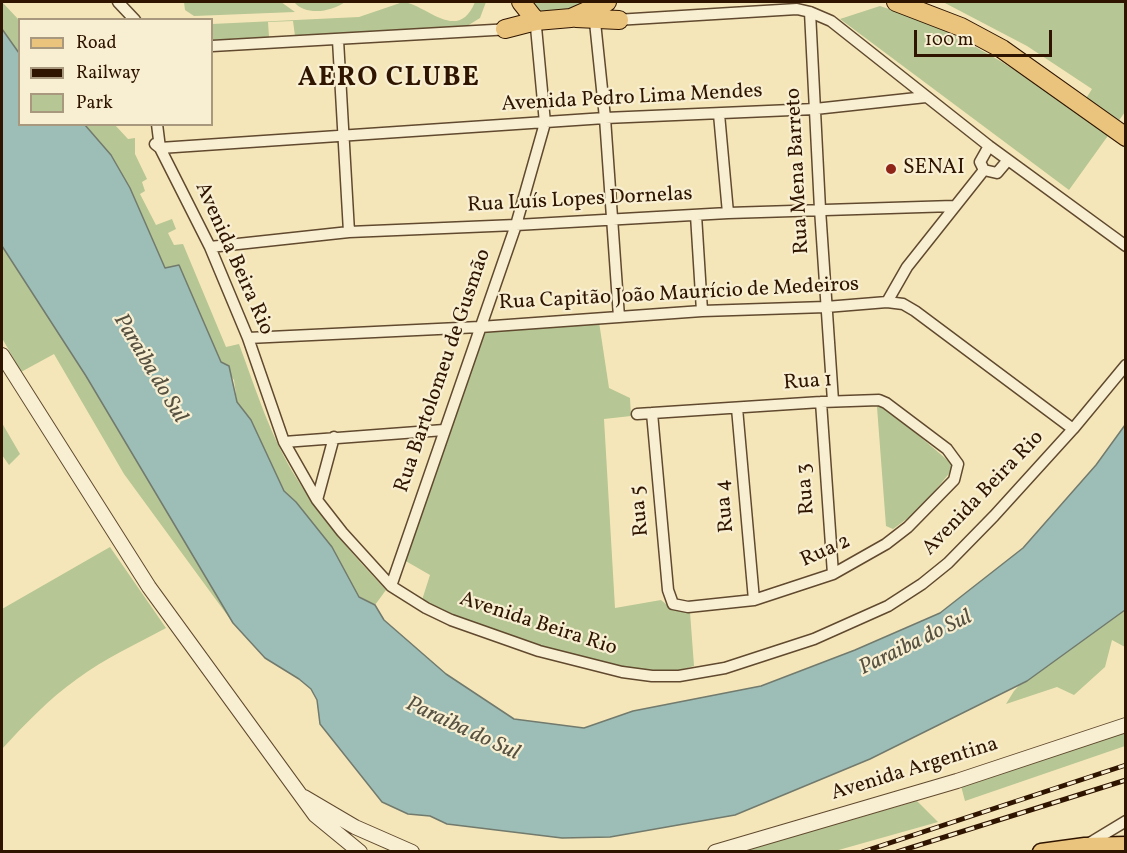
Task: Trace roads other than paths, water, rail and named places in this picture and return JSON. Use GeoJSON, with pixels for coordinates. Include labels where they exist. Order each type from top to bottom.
{"type":"FeatureCollection","features":[{"type":"Feature","properties":{"kind":"highway"},"geometry":{"type":"LineString","coordinates":[[571,18],[607,2]]}},
{"type":"Feature","properties":{"kind":"highway"},"geometry":{"type":"LineString","coordinates":[[896,2],[937,16],[1002,49],[1125,137]]}},
{"type":"Feature","properties":{"kind":"highway"},"geometry":{"type":"LineString","coordinates":[[523,3],[536,24]]}},
{"type":"Feature","properties":{"kind":"highway"},"geometry":{"type":"LineString","coordinates":[[505,29],[571,18],[619,20]]}},
{"type":"Feature","properties":{"kind":"main road"},"geometry":{"type":"LineString","coordinates":[[1041,852],[1125,845]]}},
{"type":"Feature","properties":{"kind":"street"},"geometry":{"type":"LineString","coordinates":[[110,2],[124,18]]}},
{"type":"Feature","properties":{"kind":"street"},"geometry":{"type":"LineString","coordinates":[[118,2],[133,18]]}},
{"type":"Feature","properties":{"kind":"street"},"geometry":{"type":"LineString","coordinates":[[536,24],[797,9],[810,12],[831,21],[989,146],[1125,246]]}},
{"type":"Feature","properties":{"kind":"street","name":"Rua Mena Barreto"},"geometry":{"type":"LineString","coordinates":[[810,12],[833,401]]}},
{"type":"Feature","properties":{"kind":"street"},"geometry":{"type":"LineString","coordinates":[[595,22],[605,118],[619,317]]}},
{"type":"Feature","properties":{"kind":"street","name":"Rua Bartolomeu de Gusmão"},"geometry":{"type":"LineString","coordinates":[[391,586],[516,225],[545,123],[536,24]]}},
{"type":"Feature","properties":{"kind":"street"},"geometry":{"type":"LineString","coordinates":[[213,46],[505,29]]}},
{"type":"Feature","properties":{"kind":"street"},"geometry":{"type":"LineString","coordinates":[[338,40],[349,232]]}},
{"type":"Feature","properties":{"kind":"street","name":"Avenida Pedro Lima Mendes"},"geometry":{"type":"LineString","coordinates":[[156,145],[605,118],[815,109],[926,97]]}},
{"type":"Feature","properties":{"kind":"street"},"geometry":{"type":"LineString","coordinates":[[719,114],[728,213]]}},
{"type":"Feature","properties":{"kind":"street","name":"Avenida Beira Rio"},"geometry":{"type":"LineString","coordinates":[[157,126],[156,145],[210,247],[248,338],[284,442],[316,500],[342,532],[391,586],[426,608],[452,620],[539,651],[622,672],[652,676],[679,676],[725,668],[814,639],[888,606],[922,584],[948,563],[1073,429],[1125,365]]}},
{"type":"Feature","properties":{"kind":"street"},"geometry":{"type":"LineString","coordinates":[[984,170],[981,158],[989,146]]}},
{"type":"Feature","properties":{"kind":"street"},"geometry":{"type":"LineString","coordinates":[[984,170],[997,172],[1008,160]]}},
{"type":"Feature","properties":{"kind":"street"},"geometry":{"type":"LineString","coordinates":[[887,302],[907,267],[984,170]]}},
{"type":"Feature","properties":{"kind":"street","name":"Rua Luís Lopes Dornelas"},"geometry":{"type":"LineString","coordinates":[[210,247],[349,232],[820,209],[954,206]]}},
{"type":"Feature","properties":{"kind":"street"},"geometry":{"type":"LineString","coordinates":[[696,215],[702,311]]}},
{"type":"Feature","properties":{"kind":"street","name":"Rua Capitão João Maurício de Medeiros"},"geometry":{"type":"LineString","coordinates":[[248,338],[480,327],[702,311],[826,307],[887,302],[903,304],[915,311],[1073,429]]}},
{"type":"Feature","properties":{"kind":"street"},"geometry":{"type":"LineString","coordinates":[[2,355],[149,587],[321,821],[360,852]]}},
{"type":"Feature","properties":{"kind":"street","name":"Rua 1"},"geometry":{"type":"LineString","coordinates":[[637,414],[868,400],[886,403],[947,449],[958,464]]}},
{"type":"Feature","properties":{"kind":"street","name":"Rua 3"},"geometry":{"type":"LineString","coordinates":[[821,402],[832,574]]}},
{"type":"Feature","properties":{"kind":"street","name":"Rua 4"},"geometry":{"type":"LineString","coordinates":[[737,408],[754,600]]}},
{"type":"Feature","properties":{"kind":"street","name":"Rua 5"},"geometry":{"type":"LineString","coordinates":[[652,413],[668,590],[673,604]]}},
{"type":"Feature","properties":{"kind":"street"},"geometry":{"type":"LineString","coordinates":[[284,442],[444,430]]}},
{"type":"Feature","properties":{"kind":"street"},"geometry":{"type":"LineString","coordinates":[[316,500],[334,437]]}},
{"type":"Feature","properties":{"kind":"street","name":"Rua 2"},"geometry":{"type":"LineString","coordinates":[[673,604],[688,607],[754,600],[832,574],[886,544],[908,527],[954,480],[958,464]]}},
{"type":"Feature","properties":{"kind":"street","name":"Avenida Argentina"},"geometry":{"type":"LineString","coordinates":[[715,852],[957,781],[1125,725]]}},
{"type":"Feature","properties":{"kind":"street"},"geometry":{"type":"LineString","coordinates":[[302,796],[355,826],[412,852]]}},
{"type":"Feature","properties":{"kind":"street"},"geometry":{"type":"LineString","coordinates":[[1094,848],[1125,821]]}},
{"type":"Feature","properties":{"kind":"water","name":"Paraiba do Sul"},"geometry":{"type":"Polygon","coordinates":[[[2,29],[18,52],[18,126],[86,126],[111,155],[130,188],[165,268],[179,265],[221,362],[229,366],[237,402],[251,420],[284,491],[296,502],[332,547],[359,597],[375,605],[384,620],[446,674],[514,719],[584,728],[633,711],[761,686],[855,650],[940,613],[1023,548],[1096,465],[1125,425],[1125,610],[1027,681],[870,759],[735,815],[610,837],[562,838],[447,824],[430,816],[408,814],[382,802],[320,724],[317,700],[311,689],[265,658],[233,623],[86,376],[2,246],[2,29]]]}},
{"type":"Feature","properties":{"kind":"railway"},"geometry":{"type":"LineString","coordinates":[[862,852],[1126,765]]}},
{"type":"Feature","properties":{"kind":"railway"},"geometry":{"type":"LineString","coordinates":[[897,852],[1126,780]]}},
{"type":"Feature","properties":{"kind":"place","name":"SENAI"},"geometry":{"type":"Point","coordinates":[891,169]}},
{"type":"Feature","properties":{"kind":"district","name":"AERO CLUBE"},"geometry":{"type":"Point","coordinates":[389,80]}}]}
